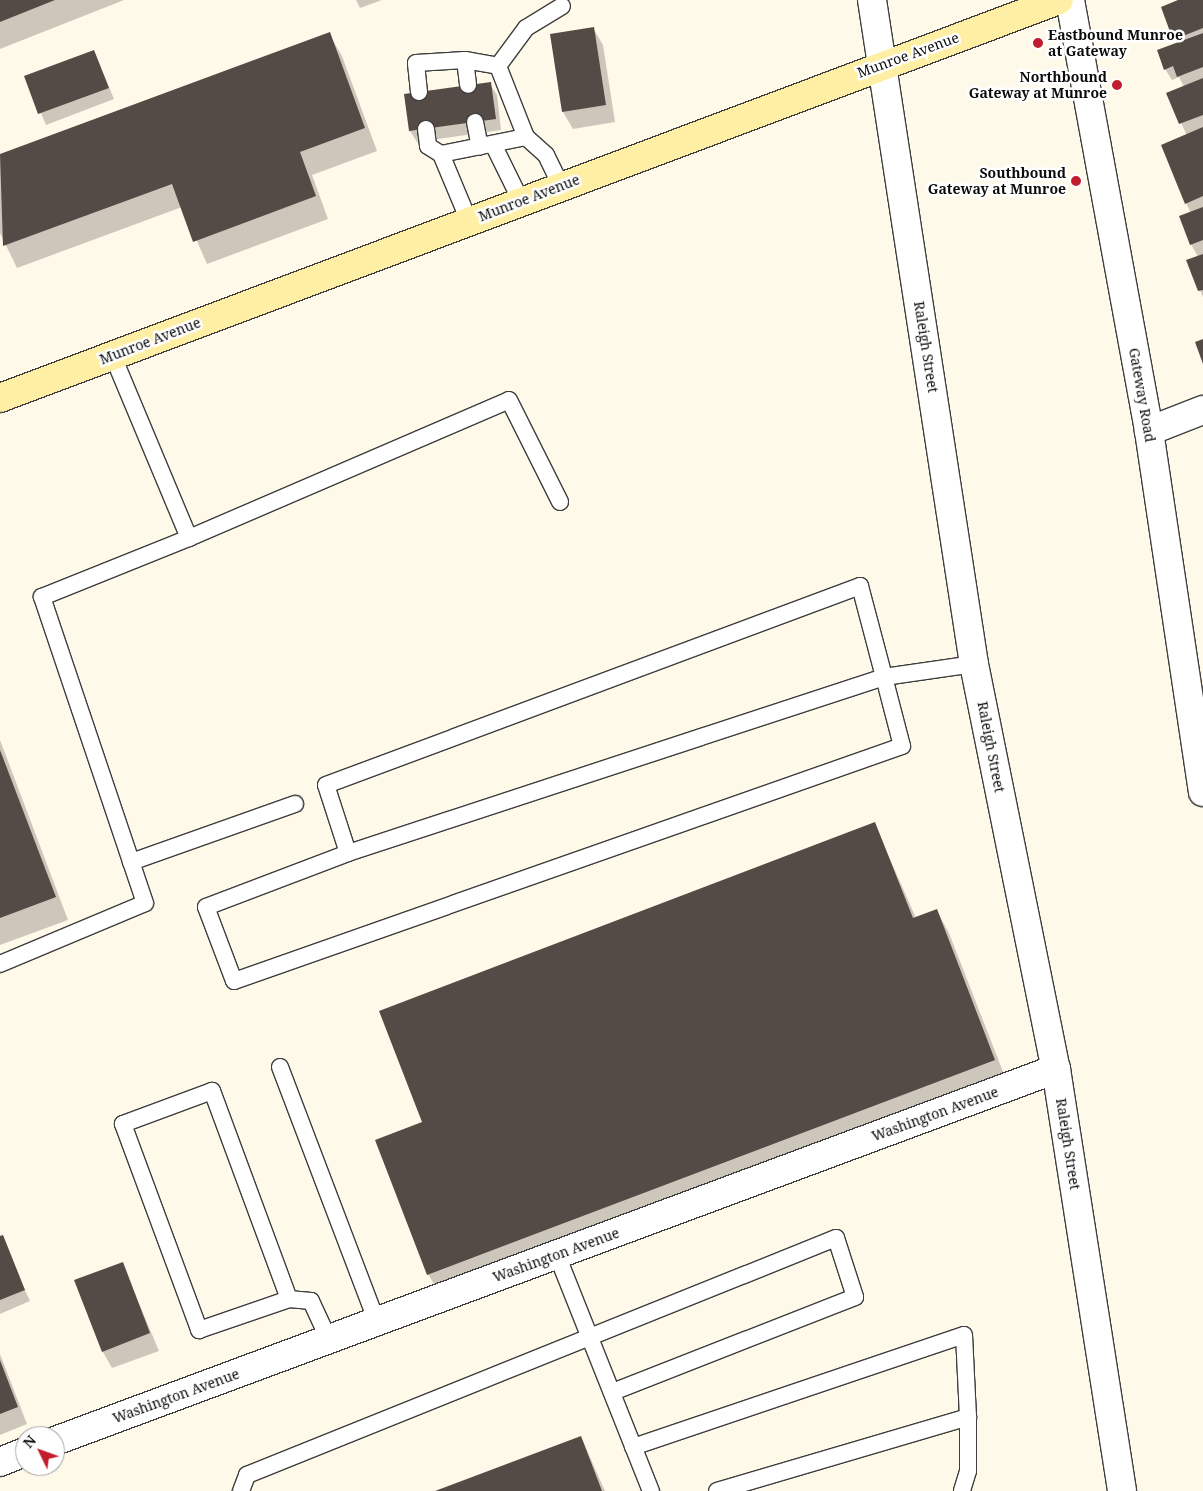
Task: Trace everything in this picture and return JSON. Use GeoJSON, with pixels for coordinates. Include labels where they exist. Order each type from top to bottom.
{"type":"FeatureCollection","features":[{"type":"Feature","properties":{"kind":"main road","name":"Munroe Avenue"},"geometry":{"type":"LineString","coordinates":[[0,398],[1059,0]]}},
{"type":"Feature","properties":{"kind":"street","name":"Raleigh Street"},"geometry":{"type":"LineString","coordinates":[[872,0],[974,664],[1056,1069],[1122,1491]]}},
{"type":"Feature","properties":{"kind":"street","name":"Gateway Road"},"geometry":{"type":"LineString","coordinates":[[1070,0],[1149,431],[1203,792]]}},
{"type":"Feature","properties":{"kind":"street"},"geometry":{"type":"LineString","coordinates":[[1149,431],[1203,410]]}},
{"type":"Feature","properties":{"kind":"street","name":"Washington Avenue"},"geometry":{"type":"LineString","coordinates":[[65,1437],[1056,1069]]}},
{"type":"Feature","properties":{"kind":"street"},"geometry":{"type":"LineString","coordinates":[[0,1462],[15,1456]]}},
{"type":"Feature","properties":{"kind":"lane"},"geometry":{"type":"LineString","coordinates":[[498,66],[526,28],[562,6]]}},
{"type":"Feature","properties":{"kind":"lane"},"geometry":{"type":"LineString","coordinates":[[419,92],[416,63],[466,60],[498,66]]}},
{"type":"Feature","properties":{"kind":"lane"},"geometry":{"type":"LineString","coordinates":[[466,60],[468,85]]}},
{"type":"Feature","properties":{"kind":"lane"},"geometry":{"type":"LineString","coordinates":[[498,66],[526,137],[546,156],[561,186]]}},
{"type":"Feature","properties":{"kind":"lane"},"geometry":{"type":"LineString","coordinates":[[475,122],[521,201]]}},
{"type":"Feature","properties":{"kind":"lane"},"geometry":{"type":"LineString","coordinates":[[426,129],[428,146],[441,154],[469,221]]}},
{"type":"Feature","properties":{"kind":"lane"},"geometry":{"type":"LineString","coordinates":[[441,154],[526,137]]}},
{"type":"Feature","properties":{"kind":"lane"},"geometry":{"type":"LineString","coordinates":[[113,356],[188,538]]}},
{"type":"Feature","properties":{"kind":"lane"},"geometry":{"type":"LineString","coordinates":[[0,964],[145,903],[42,597],[188,538],[509,400],[560,502]]}},
{"type":"Feature","properties":{"kind":"lane"},"geometry":{"type":"LineString","coordinates":[[348,853],[326,785],[860,586],[884,677],[902,746],[234,981],[206,907],[348,853],[884,677],[974,664]]}},
{"type":"Feature","properties":{"kind":"lane"},"geometry":{"type":"LineString","coordinates":[[131,862],[295,804]]}},
{"type":"Feature","properties":{"kind":"lane"},"geometry":{"type":"LineString","coordinates":[[280,1067],[376,1322]]}},
{"type":"Feature","properties":{"kind":"lane"},"geometry":{"type":"LineString","coordinates":[[289,1299],[212,1091],[123,1124],[199,1330],[289,1299],[312,1301],[329,1340]]}},
{"type":"Feature","properties":{"kind":"lane"},"geometry":{"type":"LineString","coordinates":[[241,1491],[248,1475],[836,1238],[855,1297],[612,1392]]}},
{"type":"Feature","properties":{"kind":"lane"},"geometry":{"type":"LineString","coordinates":[[557,1255],[651,1491]]}},
{"type":"Feature","properties":{"kind":"lane"},"geometry":{"type":"LineString","coordinates":[[633,1447],[964,1335],[968,1417],[968,1471],[962,1491]]}},
{"type":"Feature","properties":{"kind":"lane"},"geometry":{"type":"LineString","coordinates":[[717,1491],[968,1417]]}},
{"type":"Feature","properties":{"kind":"building"},"geometry":{"type":"Polygon","coordinates":[[[0,0],[55,0],[0,22],[0,0]]]}},
{"type":"Feature","properties":{"kind":"building"},"geometry":{"type":"Polygon","coordinates":[[[1178,0],[1203,0],[1203,28],[1173,40],[1161,7],[1178,0]]]}},
{"type":"Feature","properties":{"kind":"building"},"geometry":{"type":"Polygon","coordinates":[[[594,27],[606,105],[562,112],[550,34],[594,27]]]}},
{"type":"Feature","properties":{"kind":"building"},"geometry":{"type":"Polygon","coordinates":[[[330,32],[365,128],[300,152],[316,196],[193,242],[172,184],[3,246],[0,154],[330,32]]]}},
{"type":"Feature","properties":{"kind":"building"},"geometry":{"type":"Polygon","coordinates":[[[1203,33],[1203,67],[1177,77],[1173,66],[1164,70],[1157,50],[1203,33]]]}},
{"type":"Feature","properties":{"kind":"building"},"geometry":{"type":"Polygon","coordinates":[[[94,50],[109,88],[38,114],[24,76],[94,50]]]}},
{"type":"Feature","properties":{"kind":"building"},"geometry":{"type":"Polygon","coordinates":[[[1203,78],[1203,115],[1179,124],[1166,93],[1203,78]]]}},
{"type":"Feature","properties":{"kind":"building"},"geometry":{"type":"Polygon","coordinates":[[[491,82],[496,119],[409,131],[404,94],[491,82]]]}},
{"type":"Feature","properties":{"kind":"building"},"geometry":{"type":"Polygon","coordinates":[[[1203,127],[1203,196],[1185,204],[1161,145],[1203,127]]]}},
{"type":"Feature","properties":{"kind":"building"},"geometry":{"type":"Polygon","coordinates":[[[1203,207],[1203,240],[1190,245],[1179,216],[1203,207]]]}},
{"type":"Feature","properties":{"kind":"building"},"geometry":{"type":"Polygon","coordinates":[[[1203,254],[1203,290],[1198,291],[1186,260],[1203,254]]]}},
{"type":"Feature","properties":{"kind":"building"},"geometry":{"type":"Polygon","coordinates":[[[1203,339],[1203,364],[1195,342],[1203,339]]]}},
{"type":"Feature","properties":{"kind":"building"},"geometry":{"type":"Polygon","coordinates":[[[0,750],[56,897],[0,918],[0,750]]]}},
{"type":"Feature","properties":{"kind":"building"},"geometry":{"type":"Polygon","coordinates":[[[875,822],[913,918],[937,909],[995,1060],[427,1275],[375,1140],[422,1122],[379,1011],[875,822]]]}},
{"type":"Feature","properties":{"kind":"building"},"geometry":{"type":"Polygon","coordinates":[[[3,1235],[25,1290],[0,1300],[0,1236],[3,1235]]]}},
{"type":"Feature","properties":{"kind":"building"},"geometry":{"type":"Polygon","coordinates":[[[123,1262],[150,1333],[102,1352],[74,1280],[123,1262]]]}},
{"type":"Feature","properties":{"kind":"building"},"geometry":{"type":"Polygon","coordinates":[[[0,1360],[18,1407],[0,1414],[0,1360]]]}},
{"type":"Feature","properties":{"kind":"building"},"geometry":{"type":"Polygon","coordinates":[[[581,1436],[602,1491],[435,1491],[581,1436]]]}},
{"type":"Feature","properties":{"kind":"place","name":"Eastbound Munroe at Gateway"},"geometry":{"type":"Point","coordinates":[1038,43]}},
{"type":"Feature","properties":{"kind":"place","name":"Northbound Gateway at Munroe"},"geometry":{"type":"Point","coordinates":[1117,85]}},
{"type":"Feature","properties":{"kind":"place","name":"Southbound Gateway at Munroe"},"geometry":{"type":"Point","coordinates":[1076,181]}}]}
